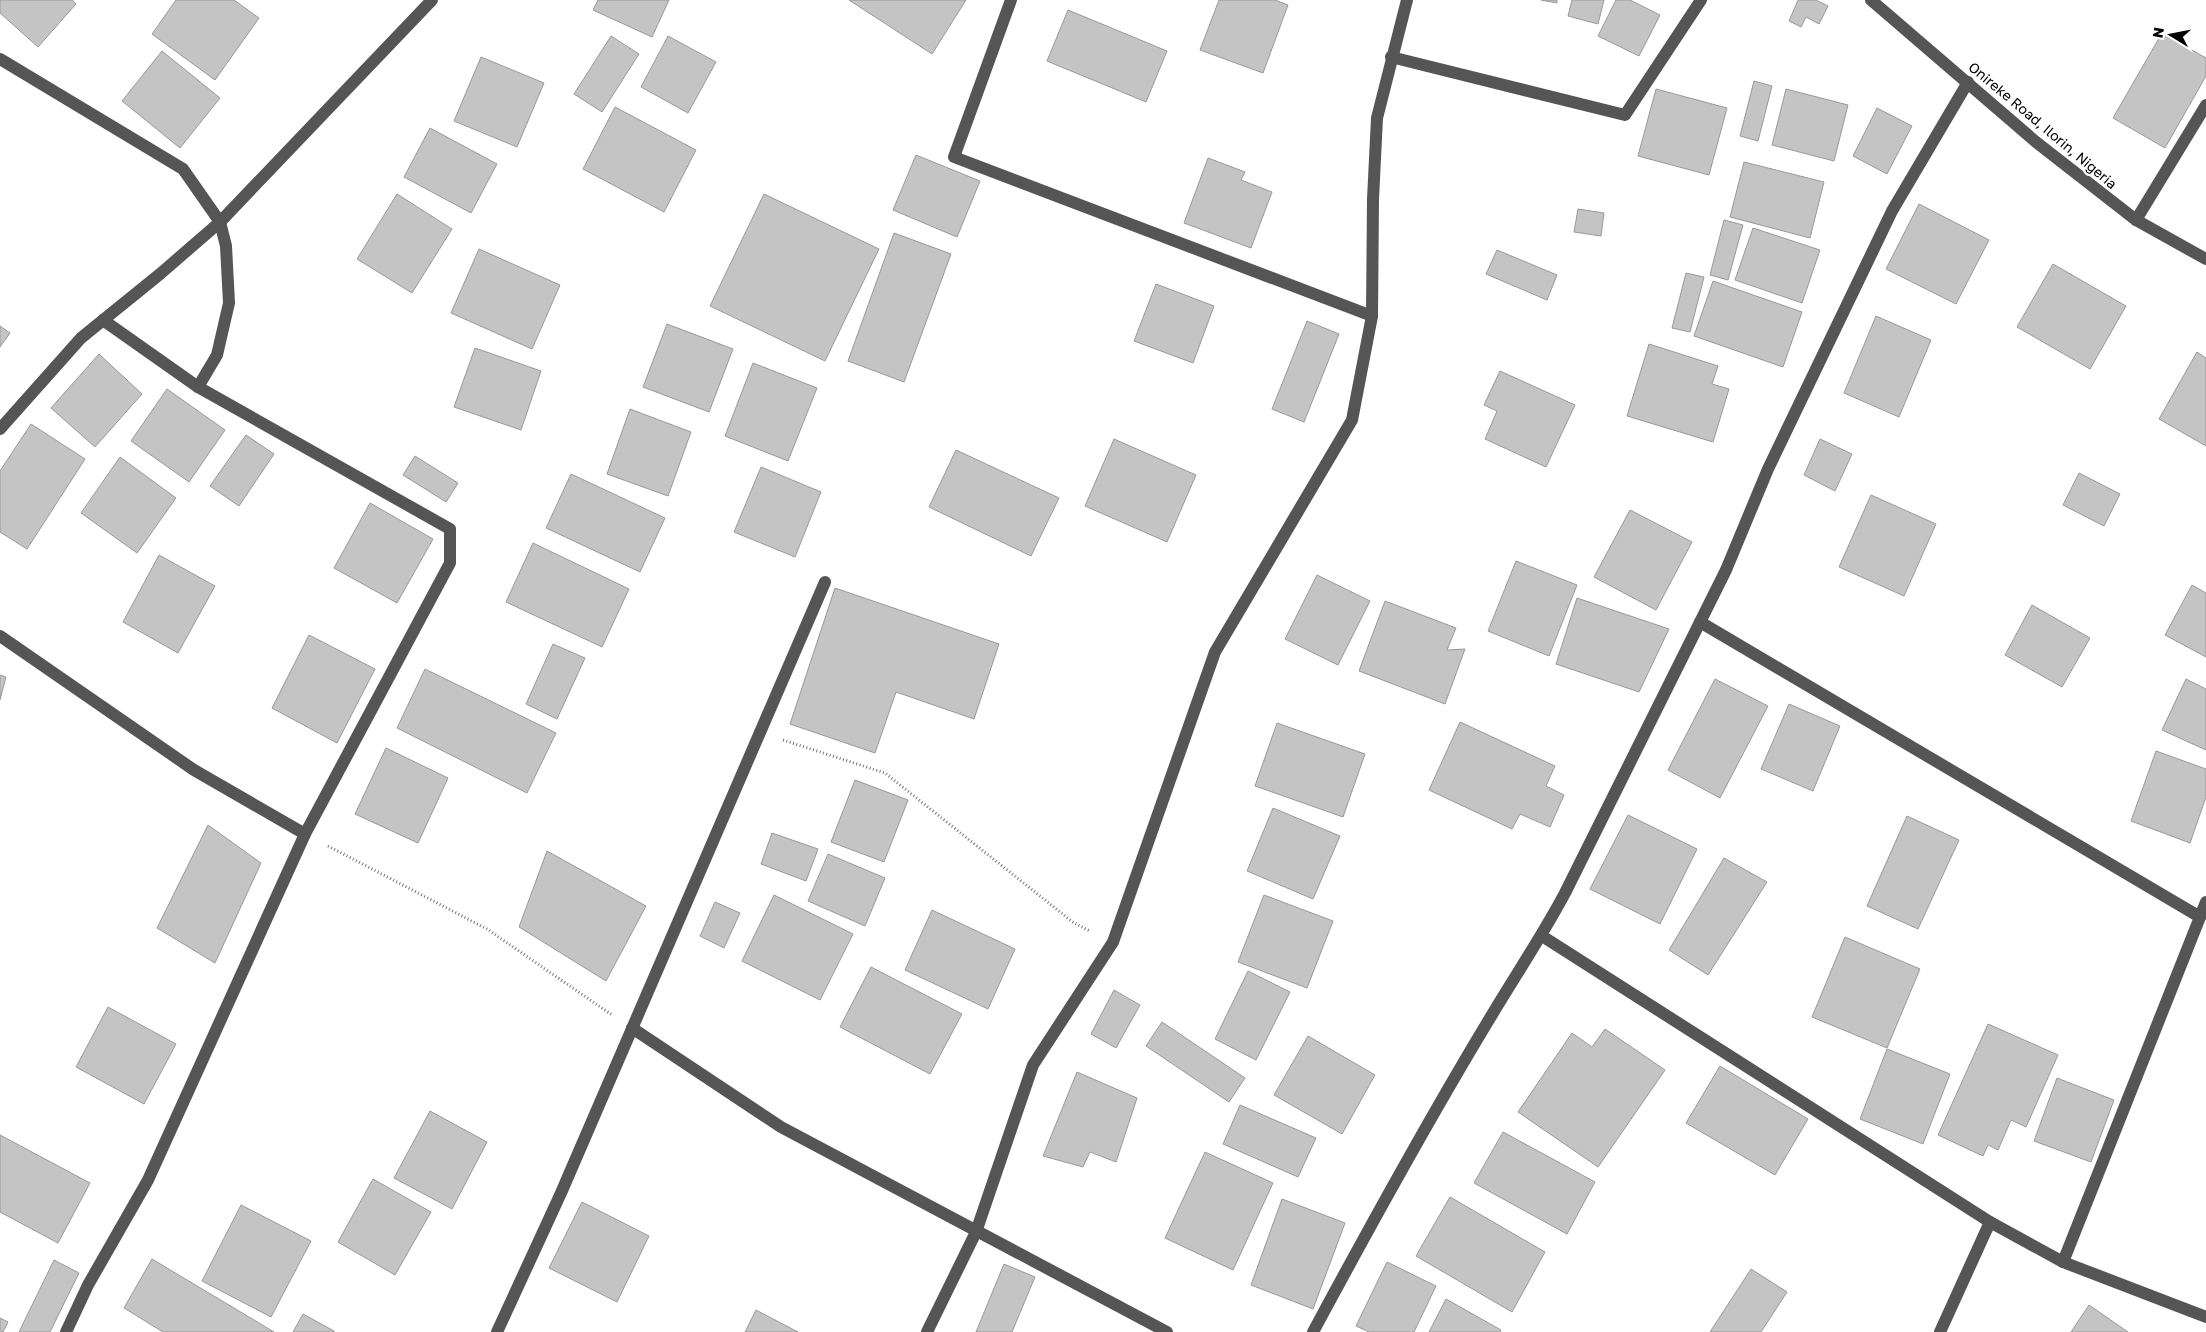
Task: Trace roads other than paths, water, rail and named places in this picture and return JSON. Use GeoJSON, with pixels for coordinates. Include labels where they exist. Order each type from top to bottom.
{"type":"FeatureCollection","features":[{"type":"Feature","properties":{"kind":"street"},"geometry":{"type":"LineString","coordinates":[[0,429],[81,338],[220,222],[432,0]]}},
{"type":"Feature","properties":{"kind":"street"},"geometry":{"type":"LineString","coordinates":[[1011,0],[954,158],[1372,316]]}},
{"type":"Feature","properties":{"kind":"street"},"geometry":{"type":"LineString","coordinates":[[927,1332],[976,1232],[1033,1064],[1113,942],[1215,652],[1352,420],[1372,316],[1373,199],[1377,118],[1407,0]]}},
{"type":"Feature","properties":{"kind":"street"},"geometry":{"type":"LineString","coordinates":[[1391,57],[1625,115],[1701,0]]}},
{"type":"Feature","properties":{"kind":"street","name":"Onireke Road, Ilorin, Nigeria"},"geometry":{"type":"LineString","coordinates":[[1871,0],[2036,142],[2136,220],[2206,259]]}},
{"type":"Feature","properties":{"kind":"street"},"geometry":{"type":"LineString","coordinates":[[0,59],[183,169],[220,222],[226,246],[229,303],[217,355],[198,387]]}},
{"type":"Feature","properties":{"kind":"street"},"geometry":{"type":"LineString","coordinates":[[1313,1332],[1383,1202],[1457,1074],[1542,936],[1726,570],[1768,469],[1892,211],[1968,82]]}},
{"type":"Feature","properties":{"kind":"street"},"geometry":{"type":"LineString","coordinates":[[2136,220],[2206,105]]}},
{"type":"Feature","properties":{"kind":"street"},"geometry":{"type":"LineString","coordinates":[[66,1332],[88,1285],[148,1180],[305,834],[450,562],[450,529],[198,387],[103,320]]}},
{"type":"Feature","properties":{"kind":"street"},"geometry":{"type":"LineString","coordinates":[[497,1332],[632,1028],[824,582]]}},
{"type":"Feature","properties":{"kind":"street"},"geometry":{"type":"LineString","coordinates":[[1700,622],[2200,916]]}},
{"type":"Feature","properties":{"kind":"street"},"geometry":{"type":"LineString","coordinates":[[0,636],[194,770],[305,834]]}},
{"type":"Feature","properties":{"kind":"street"},"geometry":{"type":"LineString","coordinates":[[2063,1262],[2206,902]]}},
{"type":"Feature","properties":{"kind":"street"},"geometry":{"type":"LineString","coordinates":[[1542,936],[1990,1222],[2063,1262],[2206,1317]]}},
{"type":"Feature","properties":{"kind":"street"},"geometry":{"type":"LineString","coordinates":[[632,1028],[781,1127],[1167,1332]]}},
{"type":"Feature","properties":{"kind":"street"},"geometry":{"type":"LineString","coordinates":[[1940,1332],[1990,1222]]}}]}
